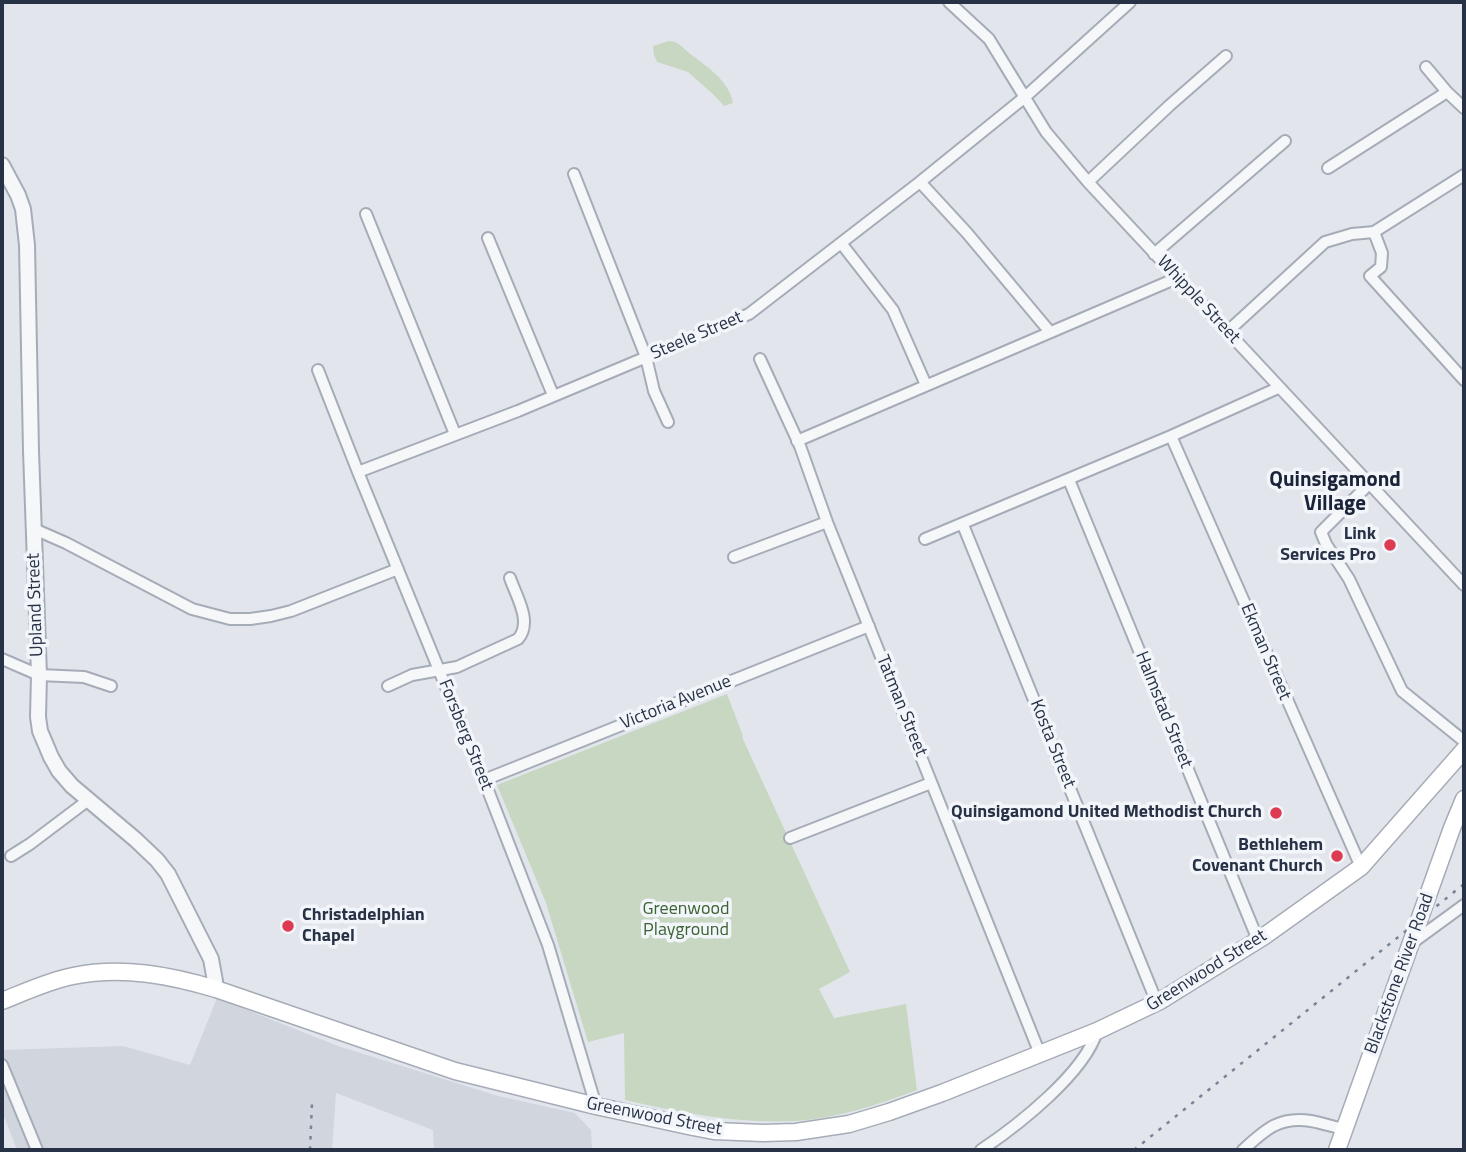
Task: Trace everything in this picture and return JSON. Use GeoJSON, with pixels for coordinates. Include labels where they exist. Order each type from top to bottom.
{"type":"FeatureCollection","features":[{"type":"Feature","properties":{"kind":"main road","name":"Greenwood Street"},"geometry":{"type":"LineString","coordinates":[[2,1001],[54,981],[91,973],[145,972],[213,988],[455,1071],[596,1106],[714,1131],[796,1132],[849,1124],[889,1112],[1040,1054],[1157,1003],[1258,940],[1361,867],[1464,750]]}},
{"type":"Feature","properties":{"kind":"main road","name":"Blackstone River Road"},"geometry":{"type":"LineString","coordinates":[[1337,1150],[1464,799]]}},
{"type":"Feature","properties":{"kind":"street","name":"Whipple Street"},"geometry":{"type":"LineString","coordinates":[[949,2],[989,39],[1046,132],[1088,182],[1464,585]]}},
{"type":"Feature","properties":{"kind":"street","name":"Steele Street"},"geometry":{"type":"LineString","coordinates":[[358,472],[518,411],[749,314],[1025,97],[1130,2]]}},
{"type":"Feature","properties":{"kind":"street"},"geometry":{"type":"LineString","coordinates":[[1088,182],[1226,56]]}},
{"type":"Feature","properties":{"kind":"street"},"geometry":{"type":"LineString","coordinates":[[1426,67],[1464,108]]}},
{"type":"Feature","properties":{"kind":"street"},"geometry":{"type":"LineString","coordinates":[[1328,168],[1447,92]]}},
{"type":"Feature","properties":{"kind":"street"},"geometry":{"type":"LineString","coordinates":[[1154,254],[1285,141]]}},
{"type":"Feature","properties":{"kind":"street","name":"Upland Street"},"geometry":{"type":"LineString","coordinates":[[2,165],[18,195],[25,218],[40,731],[59,771],[72,786],[136,840],[168,874],[211,959],[215,981],[213,988]]}},
{"type":"Feature","properties":{"kind":"street"},"geometry":{"type":"LineString","coordinates":[[575,174],[646,357],[654,391],[668,422]]}},
{"type":"Feature","properties":{"kind":"street"},"geometry":{"type":"LineString","coordinates":[[1227,332],[1325,243],[1352,234],[1374,232],[1464,175]]}},
{"type":"Feature","properties":{"kind":"street"},"geometry":{"type":"LineString","coordinates":[[920,182],[967,233],[1050,332]]}},
{"type":"Feature","properties":{"kind":"street"},"geometry":{"type":"LineString","coordinates":[[366,214],[455,434]]}},
{"type":"Feature","properties":{"kind":"street"},"geometry":{"type":"LineString","coordinates":[[1374,232],[1382,253],[1381,267],[1370,276],[1464,380]]}},
{"type":"Feature","properties":{"kind":"street"},"geometry":{"type":"LineString","coordinates":[[488,238],[553,395]]}},
{"type":"Feature","properties":{"kind":"street"},"geometry":{"type":"LineString","coordinates":[[841,243],[892,310],[926,386]]}},
{"type":"Feature","properties":{"kind":"street"},"geometry":{"type":"LineString","coordinates":[[797,441],[1177,278]]}},
{"type":"Feature","properties":{"kind":"street","name":"Tatman Street"},"geometry":{"type":"LineString","coordinates":[[760,359],[797,441],[1040,1054]]}},
{"type":"Feature","properties":{"kind":"street","name":"Forsberg Street"},"geometry":{"type":"LineString","coordinates":[[318,370],[548,945],[596,1106]]}},
{"type":"Feature","properties":{"kind":"street"},"geometry":{"type":"LineString","coordinates":[[925,539],[1069,480],[1278,388]]}},
{"type":"Feature","properties":{"kind":"street","name":"Ekman Street"},"geometry":{"type":"LineString","coordinates":[[1171,436],[1361,867]]}},
{"type":"Feature","properties":{"kind":"street","name":"Halmstad Street"},"geometry":{"type":"LineString","coordinates":[[1069,480],[1258,940]]}},
{"type":"Feature","properties":{"kind":"street"},"geometry":{"type":"LineString","coordinates":[[1369,484],[1321,531],[1326,544],[1349,579],[1402,691],[1464,741]]}},
{"type":"Feature","properties":{"kind":"street"},"geometry":{"type":"LineString","coordinates":[[734,557],[827,522]]}},
{"type":"Feature","properties":{"kind":"street","name":"Kosta Street"},"geometry":{"type":"LineString","coordinates":[[963,525],[1157,1003]]}},
{"type":"Feature","properties":{"kind":"street"},"geometry":{"type":"LineString","coordinates":[[34,529],[66,543],[192,610],[230,618],[261,617],[291,611],[398,569]]}},
{"type":"Feature","properties":{"kind":"street"},"geometry":{"type":"LineString","coordinates":[[388,686],[412,675],[457,667],[521,636],[524,620],[510,578]]}},
{"type":"Feature","properties":{"kind":"street","name":"Victoria Avenue"},"geometry":{"type":"LineString","coordinates":[[484,780],[869,626]]}},
{"type":"Feature","properties":{"kind":"street"},"geometry":{"type":"LineString","coordinates":[[2,659],[39,675],[84,677],[111,686]]}},
{"type":"Feature","properties":{"kind":"street"},"geometry":{"type":"LineString","coordinates":[[790,838],[931,783]]}},
{"type":"Feature","properties":{"kind":"street"},"geometry":{"type":"LineString","coordinates":[[11,856],[88,801]]}},
{"type":"Feature","properties":{"kind":"street"},"geometry":{"type":"LineString","coordinates":[[1410,945],[1464,905]]}},
{"type":"Feature","properties":{"kind":"street"},"geometry":{"type":"LineString","coordinates":[[981,1150],[1018,1123],[1070,1074],[1094,1042],[1097,1031]]}},
{"type":"Feature","properties":{"kind":"street"},"geometry":{"type":"LineString","coordinates":[[2,1065],[37,1150]]}},
{"type":"Feature","properties":{"kind":"street"},"geometry":{"type":"LineString","coordinates":[[1243,1150],[1268,1128],[1287,1121],[1311,1121],[1344,1129]]}},
{"type":"Feature","properties":{"kind":"shaded area"},"geometry":{"type":"Polygon","coordinates":[[[217,998],[338,1046],[498,1096],[575,1113],[591,1130],[592,1150],[434,1150],[433,1130],[336,1093],[332,1150],[17,1150],[2,1111],[2,1050],[123,1046],[190,1065],[217,998]]]}},
{"type":"Feature","properties":{"kind":"green space"},"geometry":{"type":"Polygon","coordinates":[[[669,41],[680,45],[716,74],[727,87],[733,103],[724,106],[688,72],[657,62],[653,46],[669,41]]]}},
{"type":"Feature","properties":{"kind":"green space","name":"Greenwood Playground"},"geometry":{"type":"Polygon","coordinates":[[[727,694],[742,737],[850,972],[819,989],[834,1018],[906,1004],[917,1090],[858,1110],[812,1119],[753,1121],[710,1116],[625,1100],[624,1033],[588,1042],[546,903],[497,785],[727,694]]]}},
{"type":"Feature","properties":{"kind":"railway"},"geometry":{"type":"LineString","coordinates":[[1134,1150],[1464,884]]}},
{"type":"Feature","properties":{"kind":"railway"},"geometry":{"type":"LineString","coordinates":[[310,1150],[312,1103]]}},
{"type":"Feature","properties":{"kind":"place","name":"Link Services Pro"},"geometry":{"type":"Point","coordinates":[1390,545]}},
{"type":"Feature","properties":{"kind":"place","name":"Quinsigamond United Methodist Church"},"geometry":{"type":"Point","coordinates":[1276,813]}},
{"type":"Feature","properties":{"kind":"place","name":"Bethlehem Covenant Church"},"geometry":{"type":"Point","coordinates":[1337,856]}},
{"type":"Feature","properties":{"kind":"place","name":"Christadelphian Chapel"},"geometry":{"type":"Point","coordinates":[288,926]}},
{"type":"Feature","properties":{"kind":"district","name":"Quinsigamond Village"},"geometry":{"type":"Point","coordinates":[1335,493]}}]}
